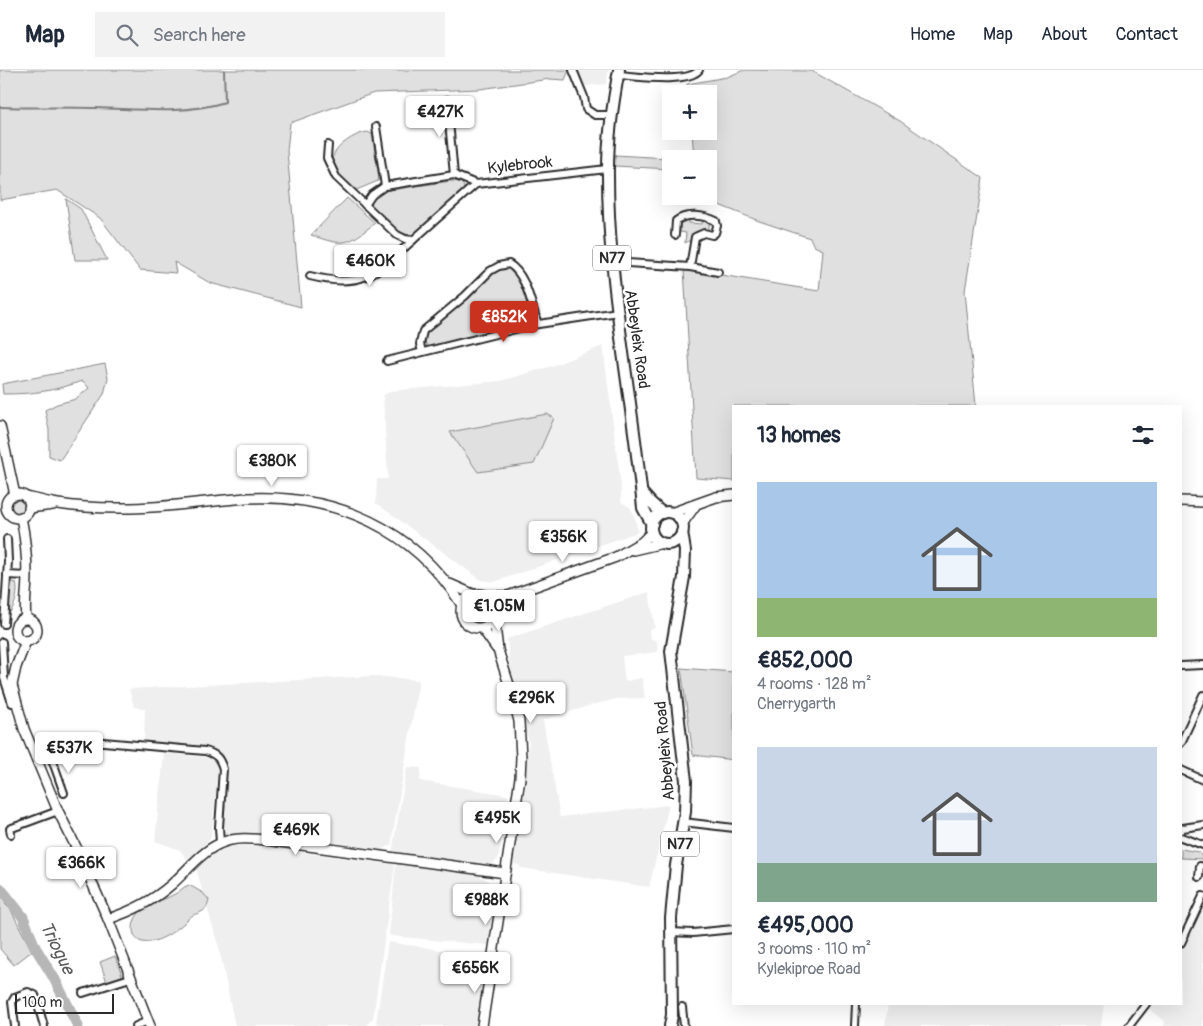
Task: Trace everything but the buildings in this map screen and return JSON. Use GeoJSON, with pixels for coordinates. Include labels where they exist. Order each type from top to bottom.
{"type":"FeatureCollection","features":[{"type":"Feature","properties":{"kind":"main road","name":"Abbeyleix Road"},"geometry":{"type":"LineString","coordinates":[[619,72],[611,115],[608,169],[612,262],[643,508],[652,528]]}},
{"type":"Feature","properties":{"kind":"main road"},"geometry":{"type":"LineString","coordinates":[[0,426],[8,497],[3,508],[12,516],[20,518],[25,515],[29,508],[29,502],[25,497]]}},
{"type":"Feature","properties":{"kind":"main road"},"geometry":{"type":"LineString","coordinates":[[642,492],[651,503],[667,513],[678,517],[682,528]]}},
{"type":"Feature","properties":{"kind":"main road"},"geometry":{"type":"LineString","coordinates":[[628,551],[642,542],[652,528],[656,517],[695,506],[716,497],[732,495]]}},
{"type":"Feature","properties":{"kind":"main road"},"geometry":{"type":"LineString","coordinates":[[8,497],[25,497],[58,504],[119,508],[185,505],[247,498],[298,500],[318,503],[346,510],[364,518],[390,532],[415,549],[450,584],[462,605]]}},
{"type":"Feature","properties":{"kind":"main road"},"geometry":{"type":"LineString","coordinates":[[1182,501],[1203,502]]}},
{"type":"Feature","properties":{"kind":"main road"},"geometry":{"type":"LineString","coordinates":[[29,508],[58,504]]}},
{"type":"Feature","properties":{"kind":"main road"},"geometry":{"type":"LineString","coordinates":[[450,584],[475,595],[508,596],[628,551],[678,539],[695,506]]}},
{"type":"Feature","properties":{"kind":"main road"},"geometry":{"type":"LineString","coordinates":[[20,518],[25,535],[27,576],[24,607],[26,618]]}},
{"type":"Feature","properties":{"kind":"main road","name":"N77"},"geometry":{"type":"LineString","coordinates":[[652,528],[656,539],[678,553],[684,564]]}},
{"type":"Feature","properties":{"kind":"main road","name":"Abbeyleix Road"},"geometry":{"type":"LineString","coordinates":[[670,1026],[672,1015],[670,932],[676,865],[683,822],[685,771],[671,651],[682,590],[685,551],[682,528]]}},
{"type":"Feature","properties":{"kind":"main road"},"geometry":{"type":"LineString","coordinates":[[475,595],[467,598],[462,605],[461,613],[464,620],[470,626],[482,628],[489,624],[508,596]]}},
{"type":"Feature","properties":{"kind":"main road"},"geometry":{"type":"LineString","coordinates":[[482,1026],[521,767],[519,721],[498,650],[492,602],[486,596]]}},
{"type":"Feature","properties":{"kind":"main road"},"geometry":{"type":"LineString","coordinates":[[26,618],[34,622],[37,632],[34,637],[26,641],[16,667],[12,684],[16,703],[24,729],[58,811],[108,919],[149,1024]]}},
{"type":"Feature","properties":{"kind":"main road"},"geometry":{"type":"LineString","coordinates":[[26,618],[17,622],[14,632],[17,637],[26,641]]}},
{"type":"Feature","properties":{"kind":"main road"},"geometry":{"type":"LineString","coordinates":[[482,628],[498,650]]}},
{"type":"Feature","properties":{"kind":"main road"},"geometry":{"type":"LineString","coordinates":[[108,919],[120,915],[171,886],[209,849],[220,843],[246,839],[505,873]]}},
{"type":"Feature","properties":{"kind":"street"},"geometry":{"type":"LineString","coordinates":[[573,70],[584,97],[586,110],[596,115],[611,115]]}},
{"type":"Feature","properties":{"kind":"street"},"geometry":{"type":"LineString","coordinates":[[619,72],[682,77],[696,74],[699,70]]}},
{"type":"Feature","properties":{"kind":"street"},"geometry":{"type":"LineString","coordinates":[[447,100],[454,175]]}},
{"type":"Feature","properties":{"kind":"street"},"geometry":{"type":"LineString","coordinates":[[376,127],[385,186]]}},
{"type":"Feature","properties":{"kind":"street"},"geometry":{"type":"LineString","coordinates":[[328,145],[327,158],[336,177],[398,235],[412,240]]}},
{"type":"Feature","properties":{"kind":"street","name":"Kylebrook"},"geometry":{"type":"LineString","coordinates":[[310,276],[346,282],[366,276],[382,267],[476,184],[608,169]]}},
{"type":"Feature","properties":{"kind":"street"},"geometry":{"type":"LineString","coordinates":[[365,205],[372,195],[385,186],[454,175],[476,184]]}},
{"type":"Feature","properties":{"kind":"street"},"geometry":{"type":"LineString","coordinates":[[675,235],[676,221],[679,218],[698,216],[716,221],[715,233],[712,235],[704,233],[695,238],[690,267]]}},
{"type":"Feature","properties":{"kind":"street"},"geometry":{"type":"LineString","coordinates":[[612,262],[690,267],[718,272]]}},
{"type":"Feature","properties":{"kind":"street"},"geometry":{"type":"LineString","coordinates":[[422,352],[420,344],[423,331],[465,296],[480,280],[499,266],[509,264],[516,268],[538,324]]}},
{"type":"Feature","properties":{"kind":"street"},"geometry":{"type":"LineString","coordinates":[[387,361],[538,324],[618,312]]}},
{"type":"Feature","properties":{"kind":"street"},"geometry":{"type":"LineString","coordinates":[[4,624],[8,538]]}},
{"type":"Feature","properties":{"kind":"street"},"geometry":{"type":"LineString","coordinates":[[7,575],[27,576]]}},
{"type":"Feature","properties":{"kind":"street"},"geometry":{"type":"LineString","coordinates":[[2,642],[4,678],[12,703],[16,703]]}},
{"type":"Feature","properties":{"kind":"street"},"geometry":{"type":"LineString","coordinates":[[1182,666],[1203,665]]}},
{"type":"Feature","properties":{"kind":"street"},"geometry":{"type":"LineString","coordinates":[[1182,741],[1203,695]]}},
{"type":"Feature","properties":{"kind":"street"},"geometry":{"type":"LineString","coordinates":[[34,752],[54,742],[81,740],[205,751],[214,754],[220,760],[223,769],[219,827],[220,843]]}},
{"type":"Feature","properties":{"kind":"street"},"geometry":{"type":"LineString","coordinates":[[53,762],[64,793]]}},
{"type":"Feature","properties":{"kind":"street"},"geometry":{"type":"LineString","coordinates":[[1182,770],[1203,780]]}},
{"type":"Feature","properties":{"kind":"street"},"geometry":{"type":"LineString","coordinates":[[49,789],[60,781]]}},
{"type":"Feature","properties":{"kind":"street"},"geometry":{"type":"LineString","coordinates":[[11,834],[10,829],[12,828],[58,811]]}},
{"type":"Feature","properties":{"kind":"street"},"geometry":{"type":"LineString","coordinates":[[683,822],[732,828]]}},
{"type":"Feature","properties":{"kind":"street"},"geometry":{"type":"LineString","coordinates":[[1182,829],[1203,825]]}},
{"type":"Feature","properties":{"kind":"street"},"geometry":{"type":"LineString","coordinates":[[1182,837],[1203,845]]}},
{"type":"Feature","properties":{"kind":"street"},"geometry":{"type":"LineString","coordinates":[[1182,941],[1203,896]]}},
{"type":"Feature","properties":{"kind":"street"},"geometry":{"type":"LineString","coordinates":[[670,932],[693,933],[732,929]]}},
{"type":"Feature","properties":{"kind":"street"},"geometry":{"type":"LineString","coordinates":[[83,994],[130,978]]}},
{"type":"Feature","properties":{"kind":"street"},"geometry":{"type":"LineString","coordinates":[[15,1026],[12,1002],[15,997],[28,992],[35,995],[44,1026]]}},
{"type":"Feature","properties":{"kind":"street"},"geometry":{"type":"LineString","coordinates":[[855,1026],[856,1005]]}},
{"type":"Feature","properties":{"kind":"street"},"geometry":{"type":"LineString","coordinates":[[1129,1026],[1145,1005]]}},
{"type":"Feature","properties":{"kind":"street"},"geometry":{"type":"LineString","coordinates":[[682,1007],[684,1026]]}},
{"type":"Feature","properties":{"kind":"street"},"geometry":{"type":"LineString","coordinates":[[136,1026],[149,1024]]}},
{"type":"Feature","properties":{"kind":"shaded area"},"geometry":{"type":"Polygon","coordinates":[[[0,70],[569,70],[565,80],[550,79],[480,89],[374,93],[290,123],[287,151],[301,307],[210,283],[174,262],[176,273],[140,270],[100,218],[57,190],[0,200],[0,70]]]}},
{"type":"Feature","properties":{"kind":"shaded area"},"geometry":{"type":"Polygon","coordinates":[[[577,70],[609,70],[606,84],[586,86],[579,82],[577,70]]]}},
{"type":"Feature","properties":{"kind":"shaded area"},"geometry":{"type":"Polygon","coordinates":[[[744,70],[812,71],[900,121],[983,178],[965,291],[976,405],[732,405],[732,481],[696,478],[684,269],[819,291],[823,250],[814,246],[810,238],[717,205],[717,150],[693,150],[693,140],[717,140],[717,85],[687,84],[727,77],[744,70]]]}},
{"type":"Feature","properties":{"kind":"shaded area"},"geometry":{"type":"Polygon","coordinates":[[[367,132],[372,134],[379,178],[378,181],[354,191],[338,175],[332,158],[334,153],[346,141],[367,132]]]}},
{"type":"Feature","properties":{"kind":"shaded area"},"geometry":{"type":"Polygon","coordinates":[[[615,155],[662,158],[662,169],[614,166],[615,155]]]}},
{"type":"Feature","properties":{"kind":"shaded area"},"geometry":{"type":"Polygon","coordinates":[[[451,181],[461,182],[464,187],[463,192],[413,235],[395,229],[370,206],[373,200],[383,191],[451,181]]]}},
{"type":"Feature","properties":{"kind":"shaded area"},"geometry":{"type":"Polygon","coordinates":[[[347,198],[375,223],[352,240],[345,242],[331,241],[311,235],[347,198]]]}},
{"type":"Feature","properties":{"kind":"shaded area"},"geometry":{"type":"Polygon","coordinates":[[[66,199],[81,209],[107,260],[75,260],[66,199]]]}},
{"type":"Feature","properties":{"kind":"shaded area"},"geometry":{"type":"Polygon","coordinates":[[[689,219],[689,223],[702,224],[703,219],[710,222],[708,231],[697,231],[693,234],[691,240],[685,243],[686,233],[680,232],[680,220],[689,219]]]}},
{"type":"Feature","properties":{"kind":"shaded area"},"geometry":{"type":"Polygon","coordinates":[[[510,268],[517,275],[530,312],[528,319],[523,324],[431,347],[427,346],[425,342],[430,330],[499,269],[510,268]]]}},
{"type":"Feature","properties":{"kind":"shaded area"},"geometry":{"type":"Polygon","coordinates":[[[603,346],[621,485],[621,502],[630,507],[638,532],[494,582],[481,580],[376,503],[377,479],[388,479],[383,396],[390,391],[500,381],[552,366],[603,346]]]}},
{"type":"Feature","properties":{"kind":"shaded area"},"geometry":{"type":"Polygon","coordinates":[[[105,364],[108,378],[104,394],[60,460],[49,456],[49,430],[45,410],[57,404],[76,399],[89,388],[83,381],[44,391],[3,394],[2,384],[105,364]]]}},
{"type":"Feature","properties":{"kind":"shaded area"},"geometry":{"type":"Polygon","coordinates":[[[547,414],[554,418],[534,464],[478,472],[450,432],[547,414]]]}},
{"type":"Feature","properties":{"kind":"shaded area"},"geometry":{"type":"Polygon","coordinates":[[[14,500],[20,500],[24,507],[20,514],[14,514],[10,510],[10,504],[14,500]]]}},
{"type":"Feature","properties":{"kind":"shaded area"},"geometry":{"type":"Polygon","coordinates":[[[14,582],[17,587],[17,595],[9,614],[10,590],[14,582]]]}},
{"type":"Feature","properties":{"kind":"shaded area"},"geometry":{"type":"Polygon","coordinates":[[[649,592],[655,628],[649,630],[650,638],[657,641],[658,652],[622,656],[625,681],[642,678],[645,698],[616,699],[543,720],[560,817],[669,805],[649,887],[521,868],[519,865],[513,864],[529,743],[510,669],[507,639],[649,592]]]}},
{"type":"Feature","properties":{"kind":"shaded area"},"geometry":{"type":"Polygon","coordinates":[[[477,603],[485,608],[486,612],[481,620],[477,621],[469,616],[468,612],[473,604],[477,603]]]}},
{"type":"Feature","properties":{"kind":"shaded area"},"geometry":{"type":"Polygon","coordinates":[[[681,668],[732,672],[732,760],[693,755],[681,668]]]}},
{"type":"Feature","properties":{"kind":"shaded area"},"geometry":{"type":"Polygon","coordinates":[[[373,676],[419,680],[391,845],[383,850],[272,834],[225,835],[222,830],[224,766],[218,753],[204,748],[144,741],[145,709],[134,707],[129,689],[373,676]]]}},
{"type":"Feature","properties":{"kind":"shaded area"},"geometry":{"type":"Polygon","coordinates":[[[164,753],[211,758],[218,769],[211,838],[189,862],[180,850],[155,841],[164,753]]]}},
{"type":"Feature","properties":{"kind":"shaded area"},"geometry":{"type":"Polygon","coordinates":[[[407,767],[421,768],[420,781],[508,795],[498,859],[493,864],[477,864],[392,852],[407,767]]]}},
{"type":"Feature","properties":{"kind":"shaded area"},"geometry":{"type":"Polygon","coordinates":[[[226,846],[257,846],[395,865],[373,1018],[366,1026],[235,1026],[219,948],[196,869],[203,859],[226,846]]]}},
{"type":"Feature","properties":{"kind":"shaded area"},"geometry":{"type":"Polygon","coordinates":[[[1182,849],[1199,852],[1203,859],[1182,858],[1182,849]]]}},
{"type":"Feature","properties":{"kind":"shaded area"},"geometry":{"type":"Polygon","coordinates":[[[399,862],[480,876],[486,879],[494,889],[489,943],[487,945],[391,936],[389,934],[396,864],[399,862]]]}},
{"type":"Feature","properties":{"kind":"shaded area"},"geometry":{"type":"Polygon","coordinates":[[[189,885],[203,893],[209,900],[206,908],[191,916],[161,939],[148,942],[138,940],[133,933],[133,924],[139,913],[189,885]]]}},
{"type":"Feature","properties":{"kind":"shaded area"},"geometry":{"type":"Polygon","coordinates":[[[0,899],[11,910],[32,951],[14,965],[0,949],[0,899]]]}},
{"type":"Feature","properties":{"kind":"shaded area"},"geometry":{"type":"Polygon","coordinates":[[[1203,907],[1203,1026],[1164,1026],[1165,1022],[1149,1009],[1151,1005],[1182,1005],[1182,950],[1203,907]]]}},
{"type":"Feature","properties":{"kind":"shaded area"},"geometry":{"type":"Polygon","coordinates":[[[388,942],[485,958],[487,964],[477,1026],[392,1026],[376,1023],[388,942]]]}},
{"type":"Feature","properties":{"kind":"shaded area"},"geometry":{"type":"Polygon","coordinates":[[[115,956],[122,975],[120,978],[107,982],[100,962],[115,956]]]}},
{"type":"Feature","properties":{"kind":"shaded area"},"geometry":{"type":"Polygon","coordinates":[[[888,1005],[1104,1005],[1101,1026],[885,1026],[888,1005]]]}},
{"type":"Feature","properties":{"kind":"waterway"},"geometry":{"type":"LineString","coordinates":[[0,107],[193,109],[225,102],[224,70]]}},
{"type":"Feature","properties":{"kind":"waterway","name":"Triogue"},"geometry":{"type":"LineString","coordinates":[[0,888],[23,917],[35,947],[54,978],[78,1026]]}}]}
